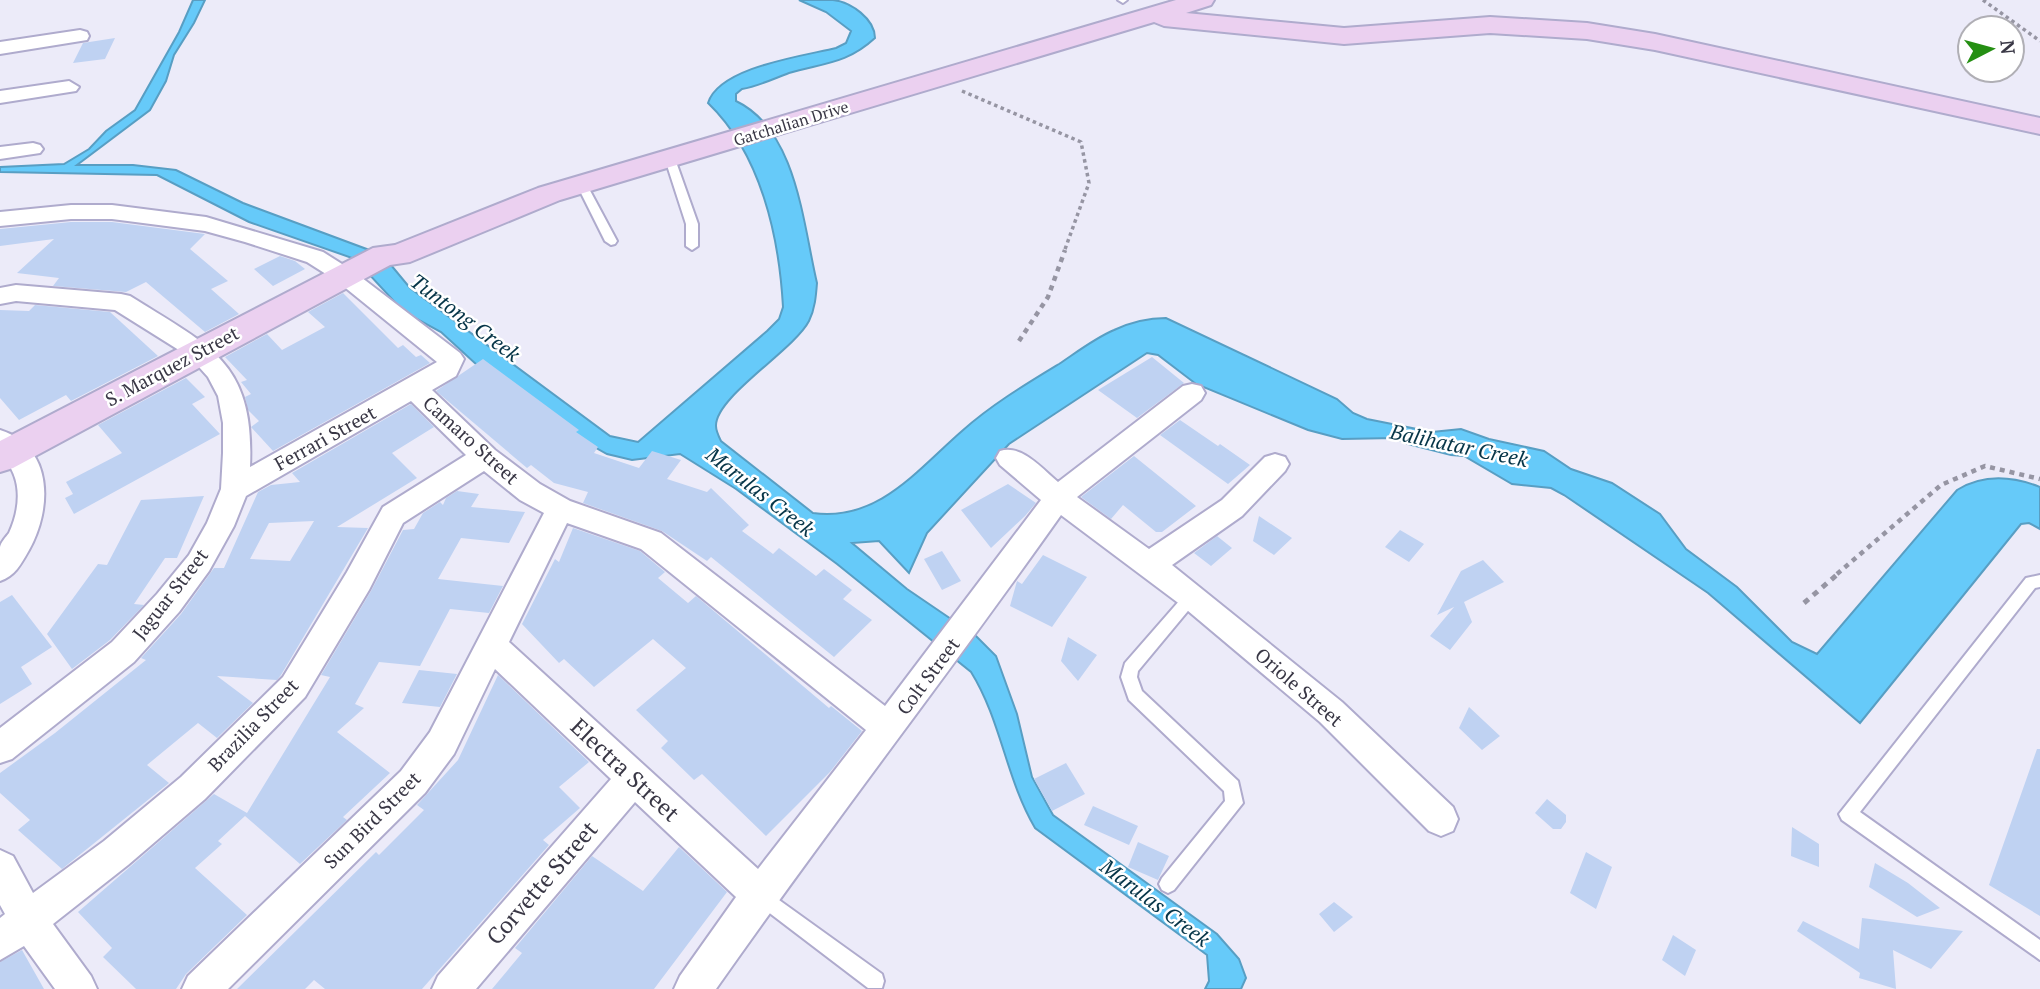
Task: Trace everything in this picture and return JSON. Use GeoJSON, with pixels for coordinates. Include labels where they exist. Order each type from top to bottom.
{"type":"FeatureCollection","features":[{"type":"Feature","properties":{"kind":"street","name":"Gatchalian Drive"},"geometry":{"type":"LineString","coordinates":[[367,264],[399,255],[437,229],[550,178],[766,122],[1134,4],[1198,1]]}},
{"type":"Feature","properties":{"kind":"street"},"geometry":{"type":"LineString","coordinates":[[1198,1],[1209,9],[1326,20],[1476,9],[1592,16],[1673,29],[2040,108]]}},
{"type":"Feature","properties":{"kind":"street","name":"Gatchalian Drive"},"geometry":{"type":"LineString","coordinates":[[766,122],[940,78],[1134,4]]}},
{"type":"Feature","properties":{"kind":"street"},"geometry":{"type":"LineString","coordinates":[[1134,4],[1329,36],[1377,36],[1490,25],[1587,31],[1655,42],[2040,126]]}},
{"type":"Feature","properties":{"kind":"street"},"geometry":{"type":"LineString","coordinates":[[0,48],[80,36]]}},
{"type":"Feature","properties":{"kind":"street"},"geometry":{"type":"LineString","coordinates":[[0,97],[69,87]]}},
{"type":"Feature","properties":{"kind":"street","name":"Gatchalian Drive"},"geometry":{"type":"LineString","coordinates":[[437,229],[670,159],[708,139]]}},
{"type":"Feature","properties":{"kind":"street"},"geometry":{"type":"LineString","coordinates":[[0,153],[33,149]]}},
{"type":"Feature","properties":{"kind":"street"},"geometry":{"type":"LineString","coordinates":[[0,219],[71,212],[112,212],[206,224],[315,257],[367,264]]}},
{"type":"Feature","properties":{"kind":"street","name":"S. Marquez Street"},"geometry":{"type":"LineString","coordinates":[[5,449],[367,264]]}},
{"type":"Feature","properties":{"kind":"street","name":"Camaro Street"},"geometry":{"type":"LineString","coordinates":[[367,264],[451,359],[447,370],[415,389],[485,457],[530,492],[560,509],[650,541],[888,728]]}},
{"type":"Feature","properties":{"kind":"street","name":"Jaguar Street"},"geometry":{"type":"LineString","coordinates":[[0,296],[16,293],[121,302],[199,351],[218,372],[231,396],[236,423],[235,489],[199,563],[123,652],[0,748]]}},
{"type":"Feature","properties":{"kind":"street","name":"Ferrari Street"},"geometry":{"type":"LineString","coordinates":[[235,489],[321,438],[415,389]]}},
{"type":"Feature","properties":{"kind":"street","name":"Colt Street"},"geometry":{"type":"LineString","coordinates":[[693,989],[760,895],[967,624],[1058,498],[1192,393]]}},
{"type":"Feature","properties":{"kind":"street"},"geometry":{"type":"LineString","coordinates":[[0,569],[27,527],[34,499],[29,472],[5,449]]}},
{"type":"Feature","properties":{"kind":"street","name":"Brazilia Street"},"geometry":{"type":"LineString","coordinates":[[24,924],[193,788],[294,687],[358,581],[393,515],[485,457]]}},
{"type":"Feature","properties":{"kind":"street","name":"Oriole Street"},"geometry":{"type":"LineString","coordinates":[[1010,458],[1058,498],[1192,596],[1331,712],[1441,819]]}},
{"type":"Feature","properties":{"kind":"street"},"geometry":{"type":"LineString","coordinates":[[1150,564],[1232,508],[1275,464]]}},
{"type":"Feature","properties":{"kind":"street","name":"Sun Bird Street"},"geometry":{"type":"LineString","coordinates":[[201,989],[413,782],[442,743],[560,509]]}},
{"type":"Feature","properties":{"kind":"street","name":"Electra Street"},"geometry":{"type":"LineString","coordinates":[[491,645],[760,895]]}},
{"type":"Feature","properties":{"kind":"street","name":"Corvette Street"},"geometry":{"type":"LineString","coordinates":[[451,989],[634,778]]}},
{"type":"Feature","properties":{"kind":"street"},"geometry":{"type":"LineString","coordinates":[[0,868],[24,924],[78,989]]}},
{"type":"Feature","properties":{"kind":"lane"},"geometry":{"type":"LineString","coordinates":[[670,159],[692,224],[692,246]]}},
{"type":"Feature","properties":{"kind":"lane"},"geometry":{"type":"LineString","coordinates":[[582,185],[611,241]]}},
{"type":"Feature","properties":{"kind":"lane"},"geometry":{"type":"LineString","coordinates":[[2040,581],[2031,582],[1848,814],[2040,951]]}},
{"type":"Feature","properties":{"kind":"lane"},"geometry":{"type":"LineString","coordinates":[[1168,884],[1234,803],[1235,796],[1232,787],[1135,695],[1131,686],[1131,668],[1192,596]]}},
{"type":"Feature","properties":{"kind":"lane"},"geometry":{"type":"LineString","coordinates":[[760,895],[875,981]]}},
{"type":"Feature","properties":{"kind":"path"},"geometry":{"type":"LineString","coordinates":[[1983,0],[2040,41]]}},
{"type":"Feature","properties":{"kind":"path"},"geometry":{"type":"LineString","coordinates":[[940,78],[970,96],[1024,115],[1082,142],[1089,183],[1048,297],[1019,341]]}},
{"type":"Feature","properties":{"kind":"path"},"geometry":{"type":"LineString","coordinates":[[1804,603],[1941,485],[1985,466],[2040,479]]}},
{"type":"Feature","properties":{"kind":"water"},"geometry":{"type":"Polygon","coordinates":[[[193,0],[205,0],[174,55],[166,81],[150,110],[77,165],[133,165],[176,170],[243,203],[372,251],[391,265],[410,288],[610,436],[638,442],[767,331],[779,319],[783,307],[777,252],[764,198],[742,146],[708,103],[715,91],[728,80],[745,72],[846,43],[851,31],[826,12],[799,0],[840,1],[861,13],[871,24],[875,38],[865,47],[844,58],[789,73],[742,89],[736,94],[736,101],[756,115],[772,133],[785,156],[801,207],[817,283],[814,307],[801,333],[728,401],[719,414],[716,428],[721,441],[813,513],[836,514],[877,501],[912,476],[985,412],[1093,341],[1133,323],[1166,318],[1337,399],[1353,413],[1367,419],[1432,432],[1461,429],[1489,439],[1544,451],[1571,469],[1612,483],[1660,514],[1686,549],[1737,587],[1792,642],[1817,654],[1957,490],[1977,481],[1998,478],[2040,487],[2040,529],[2029,523],[2021,524],[1860,723],[1708,593],[1551,488],[1512,484],[1464,456],[1408,444],[1395,438],[1342,439],[1308,430],[1196,384],[1158,355],[1147,353],[1009,444],[927,533],[909,573],[879,541],[852,543],[907,589],[976,636],[996,656],[1017,714],[1032,777],[1053,815],[1217,934],[1239,959],[1246,978],[1241,989],[1205,989],[1209,981],[1207,955],[1035,828],[1017,790],[990,710],[971,672],[837,564],[736,489],[680,454],[632,460],[607,454],[580,439],[489,376],[441,332],[404,312],[355,259],[249,222],[157,175],[0,172],[0,167],[64,164],[89,149],[106,131],[135,110],[179,32],[193,0]]]}},
{"type":"Feature","properties":{"kind":"building"},"geometry":{"type":"Polygon","coordinates":[[[115,38],[105,59],[73,63],[83,43],[115,38]]]}},
{"type":"Feature","properties":{"kind":"building"},"geometry":{"type":"Polygon","coordinates":[[[71,222],[112,222],[205,234],[190,249],[228,281],[211,289],[239,314],[205,332],[146,282],[126,292],[53,286],[59,278],[17,273],[54,239],[0,246],[0,229],[71,222]]]}},
{"type":"Feature","properties":{"kind":"building"},"geometry":{"type":"Polygon","coordinates":[[[280,256],[295,261],[305,269],[273,286],[254,269],[280,256]]]}},
{"type":"Feature","properties":{"kind":"building"},"geometry":{"type":"Polygon","coordinates":[[[343,293],[398,348],[403,345],[416,357],[421,355],[430,363],[273,451],[251,427],[259,421],[248,410],[245,397],[251,394],[241,382],[247,380],[225,357],[267,334],[282,350],[325,327],[308,312],[343,293]]]}},
{"type":"Feature","properties":{"kind":"building"},"geometry":{"type":"Polygon","coordinates":[[[35,305],[110,312],[158,356],[71,401],[66,395],[19,420],[0,398],[0,310],[29,311],[35,305]]]}},
{"type":"Feature","properties":{"kind":"building"},"geometry":{"type":"Polygon","coordinates":[[[1152,357],[1184,383],[1137,418],[1098,390],[1152,357]]]}},
{"type":"Feature","properties":{"kind":"building"},"geometry":{"type":"Polygon","coordinates":[[[483,359],[579,430],[576,432],[598,447],[594,453],[639,468],[652,451],[681,460],[667,479],[707,492],[711,488],[749,525],[742,531],[773,554],[779,548],[816,576],[824,569],[852,590],[843,599],[872,620],[834,657],[711,557],[707,561],[662,531],[583,503],[588,492],[554,483],[531,465],[527,468],[436,391],[483,359]]]}},
{"type":"Feature","properties":{"kind":"building"},"geometry":{"type":"Polygon","coordinates":[[[186,378],[205,397],[192,404],[220,434],[74,514],[65,498],[73,494],[66,482],[122,453],[98,425],[186,378]]]}},
{"type":"Feature","properties":{"kind":"building"},"geometry":{"type":"Polygon","coordinates":[[[411,404],[434,427],[392,453],[417,478],[337,527],[368,528],[277,680],[217,676],[253,703],[217,738],[198,723],[147,765],[169,783],[62,869],[18,830],[30,820],[0,793],[0,773],[146,660],[141,658],[181,614],[214,568],[224,568],[258,492],[271,485],[300,482],[292,473],[411,404]],[[314,521],[269,523],[250,559],[290,561],[314,521]]]}},
{"type":"Feature","properties":{"kind":"building"},"geometry":{"type":"Polygon","coordinates":[[[1180,420],[1250,465],[1228,484],[1160,435],[1180,420]]]}},
{"type":"Feature","properties":{"kind":"building"},"geometry":{"type":"Polygon","coordinates":[[[1134,456],[1196,506],[1162,532],[1156,532],[1123,505],[1111,519],[1081,497],[1134,456]]]}},
{"type":"Feature","properties":{"kind":"building"},"geometry":{"type":"Polygon","coordinates":[[[1008,484],[1036,503],[991,548],[961,510],[1008,484]]]}},
{"type":"Feature","properties":{"kind":"building"},"geometry":{"type":"Polygon","coordinates":[[[457,491],[479,494],[471,507],[525,512],[509,543],[461,538],[438,579],[503,586],[489,613],[450,609],[420,666],[379,662],[355,704],[364,708],[337,732],[390,773],[343,817],[347,820],[300,864],[245,816],[218,841],[222,844],[195,868],[247,915],[186,974],[176,989],[136,989],[103,957],[112,948],[78,912],[214,794],[247,813],[330,677],[321,675],[371,591],[403,530],[414,529],[423,513],[440,502],[443,505],[446,498],[457,491]]]}},
{"type":"Feature","properties":{"kind":"building"},"geometry":{"type":"Polygon","coordinates":[[[204,496],[177,558],[165,558],[134,604],[144,605],[110,640],[72,669],[47,634],[98,564],[107,565],[141,500],[204,496]]]}},
{"type":"Feature","properties":{"kind":"building"},"geometry":{"type":"Polygon","coordinates":[[[1259,516],[1292,538],[1274,555],[1253,541],[1259,516]]]}},
{"type":"Feature","properties":{"kind":"building"},"geometry":{"type":"Polygon","coordinates":[[[573,528],[640,551],[665,572],[658,578],[688,603],[696,596],[829,708],[831,706],[862,731],[830,772],[766,836],[702,774],[694,780],[661,748],[668,741],[636,710],[686,668],[653,639],[594,687],[564,659],[559,663],[522,624],[555,559],[559,562],[573,528]]]}},
{"type":"Feature","properties":{"kind":"building"},"geometry":{"type":"Polygon","coordinates":[[[1400,530],[1424,544],[1409,562],[1385,547],[1400,530]]]}},
{"type":"Feature","properties":{"kind":"building"},"geometry":{"type":"Polygon","coordinates":[[[1217,536],[1232,548],[1211,566],[1194,553],[1217,536]]]}},
{"type":"Feature","properties":{"kind":"building"},"geometry":{"type":"Polygon","coordinates":[[[942,551],[961,581],[942,590],[924,559],[942,551]]]}},
{"type":"Feature","properties":{"kind":"building"},"geometry":{"type":"Polygon","coordinates":[[[1043,555],[1087,577],[1052,627],[1010,606],[1017,581],[1022,584],[1043,555]]]}},
{"type":"Feature","properties":{"kind":"building"},"geometry":{"type":"Polygon","coordinates":[[[1483,560],[1504,582],[1464,602],[1472,622],[1450,650],[1430,636],[1454,607],[1437,615],[1461,571],[1483,560]]]}},
{"type":"Feature","properties":{"kind":"building"},"geometry":{"type":"Polygon","coordinates":[[[12,595],[52,647],[21,667],[32,684],[0,704],[0,602],[12,595]]]}},
{"type":"Feature","properties":{"kind":"building"},"geometry":{"type":"Polygon","coordinates":[[[1068,637],[1097,655],[1078,681],[1061,661],[1068,637]]]}},
{"type":"Feature","properties":{"kind":"building"},"geometry":{"type":"Polygon","coordinates":[[[419,670],[457,674],[440,707],[402,703],[419,670]]]}},
{"type":"Feature","properties":{"kind":"building"},"geometry":{"type":"Polygon","coordinates":[[[498,675],[589,762],[559,787],[580,808],[543,840],[549,845],[422,989],[325,989],[314,980],[305,989],[237,989],[376,852],[379,855],[424,810],[417,805],[458,760],[498,675]]]}},
{"type":"Feature","properties":{"kind":"building"},"geometry":{"type":"Polygon","coordinates":[[[1469,707],[1500,736],[1482,750],[1459,728],[1469,707]]]}},
{"type":"Feature","properties":{"kind":"building"},"geometry":{"type":"Polygon","coordinates":[[[2037,749],[2040,749],[2040,916],[1989,885],[2037,749]]]}},
{"type":"Feature","properties":{"kind":"building"},"geometry":{"type":"Polygon","coordinates":[[[1066,763],[1085,794],[1052,811],[1034,779],[1066,763]]]}},
{"type":"Feature","properties":{"kind":"building"},"geometry":{"type":"Polygon","coordinates":[[[1547,799],[1566,815],[1566,822],[1561,829],[1553,829],[1535,813],[1547,799]]]}},
{"type":"Feature","properties":{"kind":"building"},"geometry":{"type":"Polygon","coordinates":[[[1093,806],[1138,826],[1129,845],[1084,825],[1093,806]]]}},
{"type":"Feature","properties":{"kind":"building"},"geometry":{"type":"Polygon","coordinates":[[[1792,827],[1819,844],[1819,867],[1791,856],[1792,827]]]}},
{"type":"Feature","properties":{"kind":"building"},"geometry":{"type":"Polygon","coordinates":[[[1138,842],[1169,856],[1158,880],[1128,867],[1138,842]]]}},
{"type":"Feature","properties":{"kind":"building"},"geometry":{"type":"Polygon","coordinates":[[[679,847],[727,892],[654,989],[492,989],[522,953],[515,948],[592,856],[643,891],[679,847]]]}},
{"type":"Feature","properties":{"kind":"building"},"geometry":{"type":"Polygon","coordinates":[[[1586,852],[1612,867],[1596,909],[1570,893],[1586,852]]]}},
{"type":"Feature","properties":{"kind":"building"},"geometry":{"type":"Polygon","coordinates":[[[1875,863],[1908,883],[1940,908],[1917,917],[1869,887],[1875,863]]]}},
{"type":"Feature","properties":{"kind":"building"},"geometry":{"type":"Polygon","coordinates":[[[1334,902],[1353,917],[1334,932],[1319,914],[1334,902]]]}},
{"type":"Feature","properties":{"kind":"building"},"geometry":{"type":"Polygon","coordinates":[[[1862,918],[1963,931],[1931,969],[1893,950],[1896,989],[1859,978],[1860,973],[1797,931],[1803,921],[1859,949],[1862,918]]]}},
{"type":"Feature","properties":{"kind":"building"},"geometry":{"type":"Polygon","coordinates":[[[1673,935],[1696,950],[1685,976],[1662,960],[1673,935]]]}},
{"type":"Feature","properties":{"kind":"building"},"geometry":{"type":"Polygon","coordinates":[[[22,950],[44,989],[0,989],[0,962],[22,950]]]}},
{"type":"Feature","properties":{"kind":"water label","name":"Tuntong Creek"},"geometry":{"type":"Point","coordinates":[465,318]}},
{"type":"Feature","properties":{"kind":"water label","name":"Balihatar Creek"},"geometry":{"type":"Point","coordinates":[1459,446]}},
{"type":"Feature","properties":{"kind":"water label","name":"Marulas Creek"},"geometry":{"type":"Point","coordinates":[760,492]}},
{"type":"Feature","properties":{"kind":"water label","name":"Marulas Creek"},"geometry":{"type":"Point","coordinates":[1155,903]}}]}
